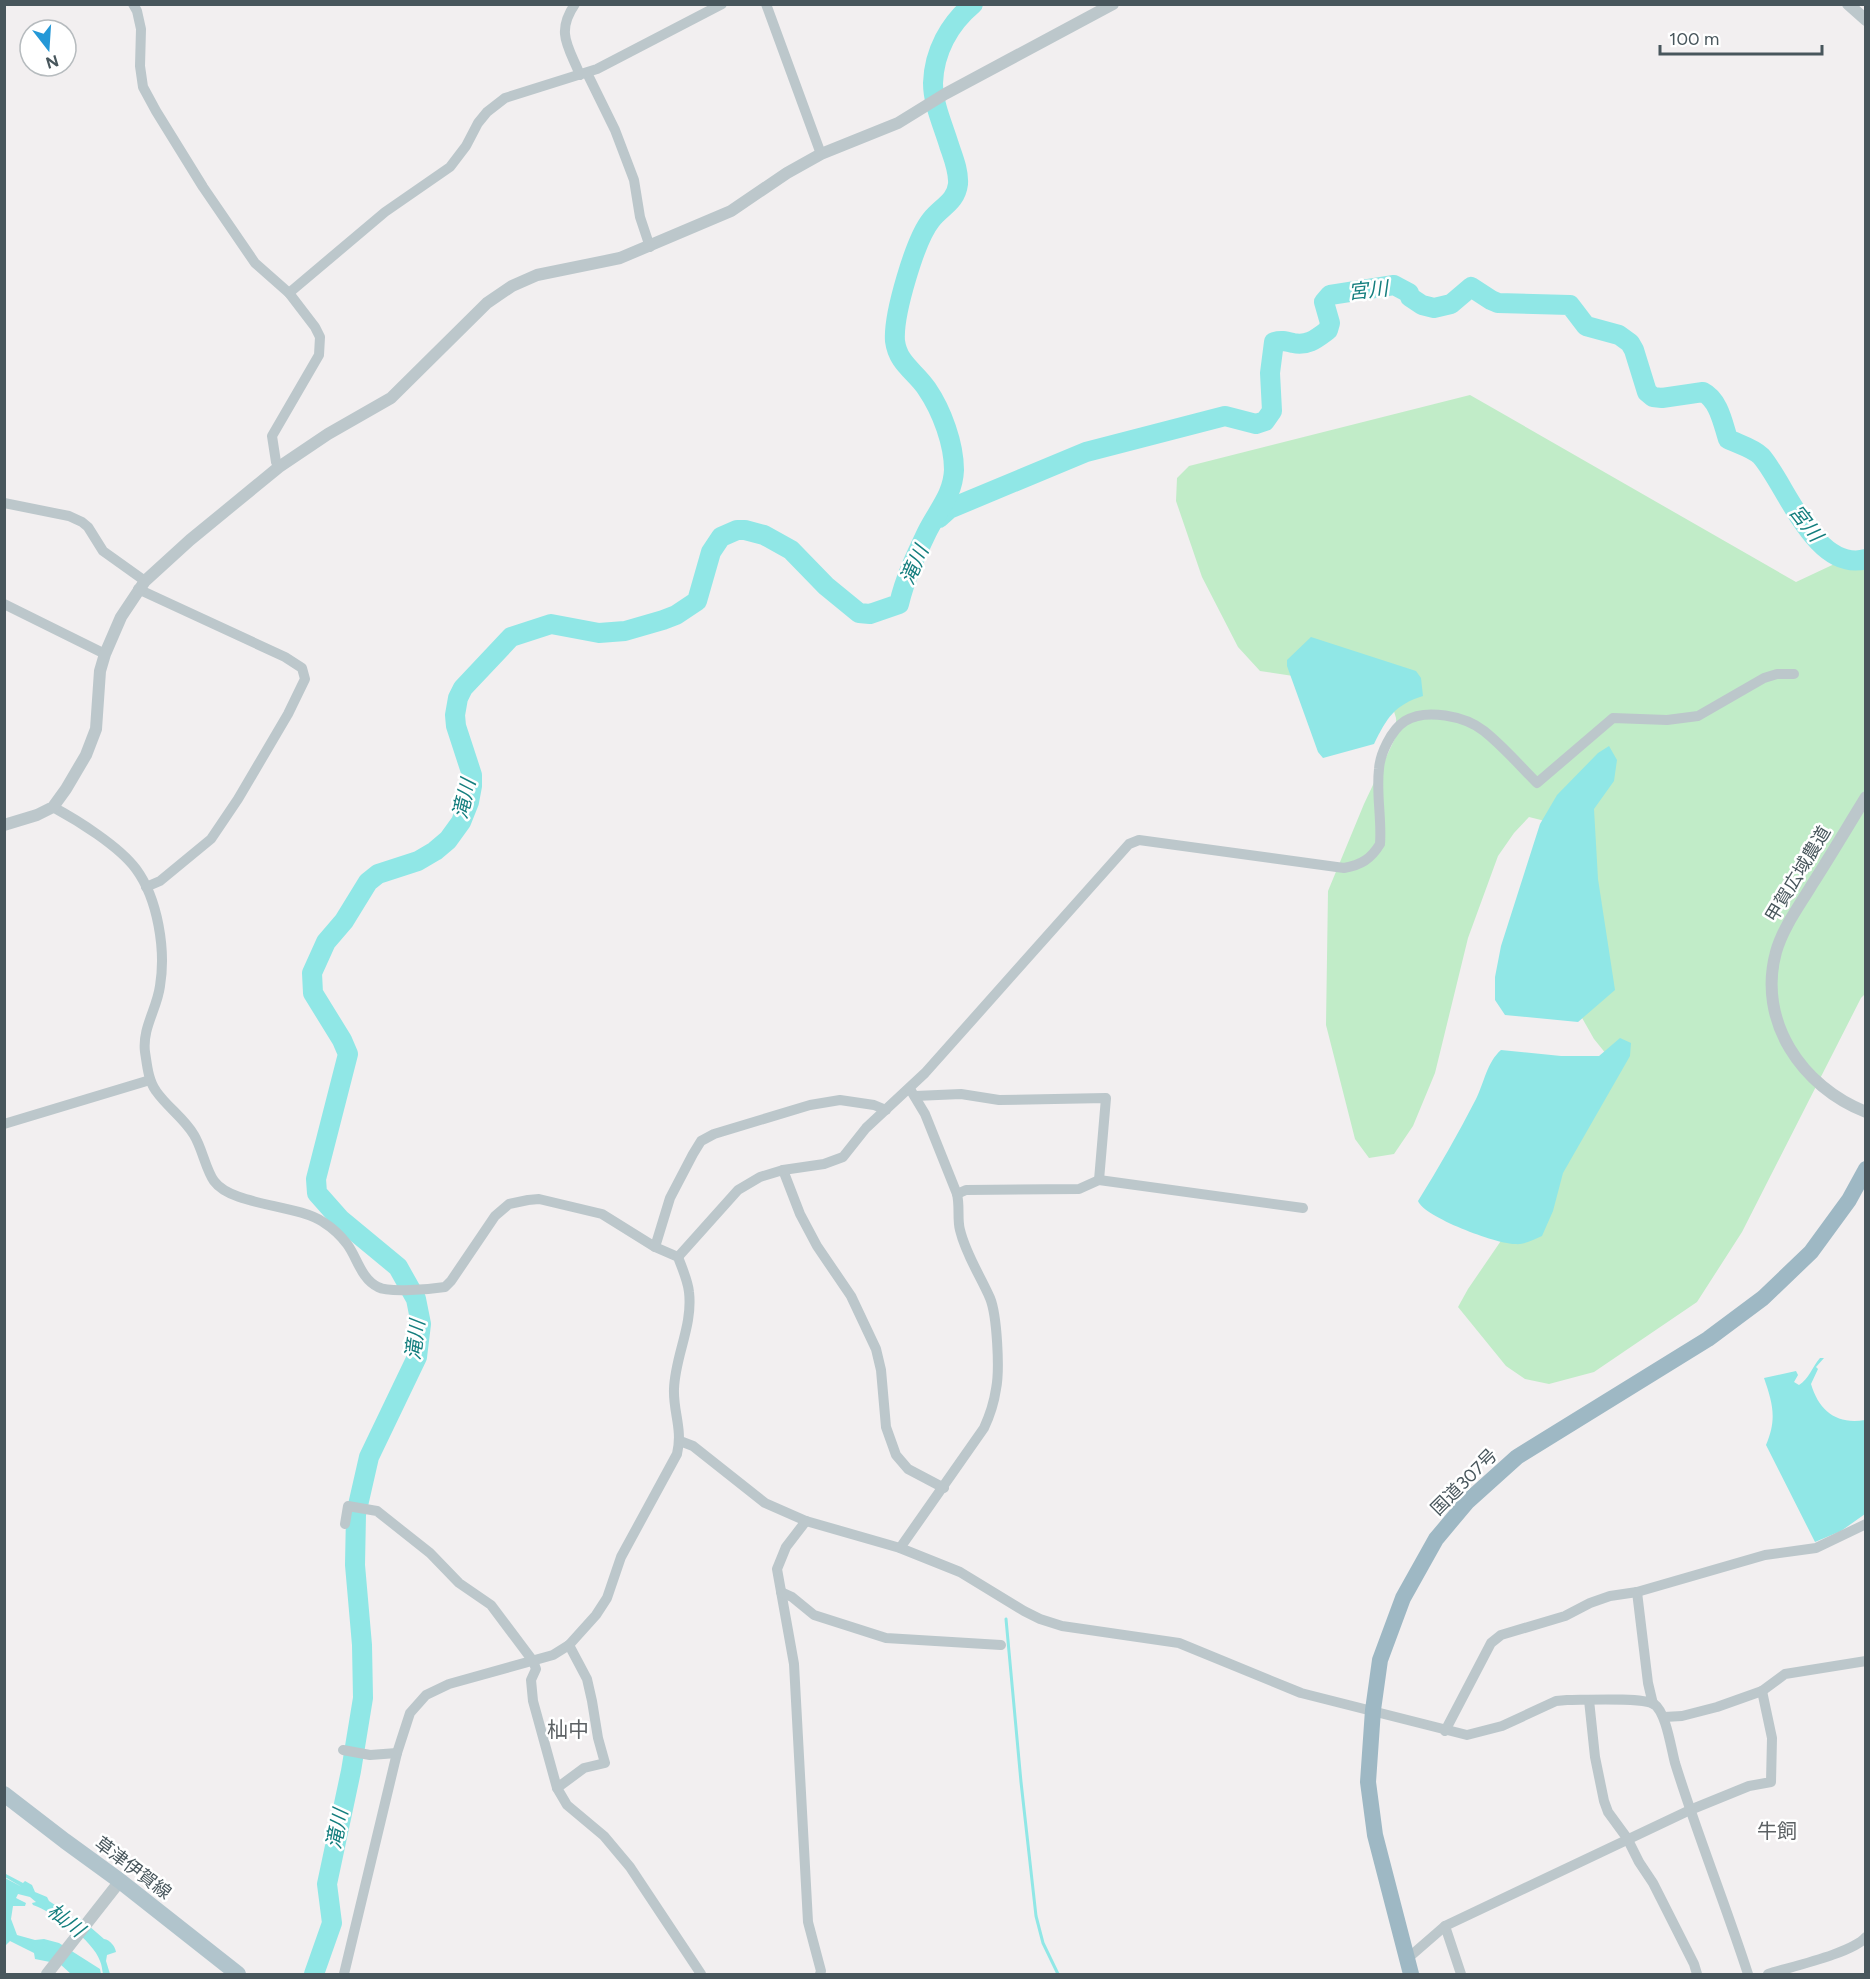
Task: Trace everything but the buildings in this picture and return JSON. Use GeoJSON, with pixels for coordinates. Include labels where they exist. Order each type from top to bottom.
{"type":"FeatureCollection","features":[{"type":"Feature","properties":{"kind":"highway","name":"国道307号"},"geometry":{"type":"LineString","coordinates":[[1409,1967],[1375,1835],[1368,1782],[1373,1710],[1380,1660],[1403,1598],[1436,1539],[1467,1502],[1517,1457],[1708,1339],[1764,1298],[1811,1252],[1849,1200],[1866,1169]]}},
{"type":"Feature","properties":{"kind":"main road","name":"草津伊賀線"},"geometry":{"type":"LineString","coordinates":[[4,1794],[238,1974]]}},
{"type":"Feature","properties":{"kind":"street"},"geometry":{"type":"LineString","coordinates":[[133,4],[141,29],[140,66],[143,87],[203,187],[255,263],[289,293],[320,337],[319,355],[272,435],[276,462],[279,467]]}},
{"type":"Feature","properties":{"kind":"street"},"geometry":{"type":"LineString","coordinates":[[575,4],[566,21],[564,39],[615,130],[634,180],[640,217],[650,247]]}},
{"type":"Feature","properties":{"kind":"street"},"geometry":{"type":"LineString","coordinates":[[289,293],[385,212],[450,167],[466,146],[478,123],[505,98],[583,74],[722,4]]}},
{"type":"Feature","properties":{"kind":"street"},"geometry":{"type":"LineString","coordinates":[[766,4],[821,154]]}},
{"type":"Feature","properties":{"kind":"street"},"geometry":{"type":"LineString","coordinates":[[4,825],[38,815],[53,807],[86,755],[96,729],[100,671],[105,654],[121,617],[141,585],[190,540],[279,467],[328,434],[391,398],[487,303],[512,286],[537,275],[612,261],[650,247],[731,211],[821,154],[898,123],[932,101],[1113,4]]}},
{"type":"Feature","properties":{"kind":"street"},"geometry":{"type":"LineString","coordinates":[[1848,4],[1866,20]]}},
{"type":"Feature","properties":{"kind":"street"},"geometry":{"type":"LineString","coordinates":[[4,503],[69,516],[82,522],[88,527],[103,551],[141,585],[285,657],[302,668],[304,680],[288,714],[211,839],[160,881],[146,887]]}},
{"type":"Feature","properties":{"kind":"street"},"geometry":{"type":"LineString","coordinates":[[4,604],[105,654]]}},
{"type":"Feature","properties":{"kind":"street"},"geometry":{"type":"LineString","coordinates":[[678,1257],[738,1190],[760,1177],[783,1170],[824,1164],[843,1156],[866,1128],[886,1110],[912,1093],[1129,844],[1139,840],[1344,868],[1355,866],[1365,862],[1380,844],[1379,768],[1394,731],[1405,721],[1432,715],[1471,723],[1484,730],[1537,783],[1613,718],[1666,720],[1698,716],[1764,678],[1777,674],[1794,674]]}},
{"type":"Feature","properties":{"kind":"street","name":"甲賀広域農道"},"geometry":{"type":"LineString","coordinates":[[1866,797],[1787,926],[1776,952],[1772,979],[1774,1012],[1790,1052],[1801,1067],[1826,1090],[1854,1108],[1866,1112]]}},
{"type":"Feature","properties":{"kind":"street"},"geometry":{"type":"LineString","coordinates":[[53,807],[82,823],[114,848],[135,868],[146,887],[160,935],[163,960],[160,989],[148,1023],[145,1048],[150,1080],[156,1091],[184,1119],[195,1136],[214,1181],[228,1193],[323,1221],[346,1244],[366,1277],[378,1287],[390,1290],[445,1287],[495,1216],[509,1204],[539,1199],[602,1214],[655,1247],[678,1257],[689,1292],[689,1323],[678,1360],[674,1390],[680,1441],[677,1454],[621,1557],[607,1598],[596,1615],[569,1645],[553,1655],[449,1684],[426,1695],[410,1713],[397,1753],[344,1974]]}},
{"type":"Feature","properties":{"kind":"street"},"geometry":{"type":"LineString","coordinates":[[4,1124],[150,1080]]}},
{"type":"Feature","properties":{"kind":"street"},"geometry":{"type":"LineString","coordinates":[[912,1093],[961,1094],[999,1100],[1106,1098],[1099,1180]]}},
{"type":"Feature","properties":{"kind":"street"},"geometry":{"type":"LineString","coordinates":[[900,1548],[909,1532],[944,1488],[984,1428],[992,1411],[997,1386],[996,1325],[991,1300],[969,1258],[959,1228],[957,1194],[925,1114],[912,1093]]}},
{"type":"Feature","properties":{"kind":"street"},"geometry":{"type":"LineString","coordinates":[[655,1247],[670,1198],[701,1141],[714,1134],[810,1105],[840,1100],[874,1105],[886,1110]]}},
{"type":"Feature","properties":{"kind":"street"},"geometry":{"type":"LineString","coordinates":[[783,1170],[800,1214],[817,1246],[851,1296],[876,1349],[886,1427],[896,1455],[908,1469],[944,1488]]}},
{"type":"Feature","properties":{"kind":"street"},"geometry":{"type":"LineString","coordinates":[[957,1194],[966,1190],[1079,1189],[1099,1180],[1304,1208]]}},
{"type":"Feature","properties":{"kind":"street"},"geometry":{"type":"LineString","coordinates":[[680,1441],[693,1446],[765,1503],[806,1521],[900,1548],[960,1572],[1040,1619],[1062,1626],[1179,1643],[1301,1694],[1467,1735],[1502,1726],[1556,1701],[1638,1701],[1653,1704]]}},
{"type":"Feature","properties":{"kind":"street"},"geometry":{"type":"LineString","coordinates":[[345,1524],[348,1506],[373,1509],[430,1553],[459,1582],[491,1605],[533,1661],[536,1669],[531,1680],[533,1701],[557,1788],[567,1805],[603,1836],[630,1867],[701,1974]]}},
{"type":"Feature","properties":{"kind":"street"},"geometry":{"type":"LineString","coordinates":[[806,1521],[786,1547],[777,1569],[794,1664],[808,1922],[820,1974]]}},
{"type":"Feature","properties":{"kind":"street"},"geometry":{"type":"LineString","coordinates":[[1445,1731],[1491,1643],[1501,1635],[1565,1616],[1610,1596],[1638,1593],[1765,1555],[1816,1548],[1866,1524]]}},
{"type":"Feature","properties":{"kind":"street"},"geometry":{"type":"LineString","coordinates":[[781,1592],[792,1597],[814,1615],[886,1638],[1001,1645]]}},
{"type":"Feature","properties":{"kind":"street"},"geometry":{"type":"LineString","coordinates":[[1638,1593],[1648,1683],[1653,1704],[1664,1717],[1666,1734],[1690,1810],[1748,1974]]}},
{"type":"Feature","properties":{"kind":"street"},"geometry":{"type":"LineString","coordinates":[[557,1788],[584,1768],[605,1763],[587,1678],[569,1645]]}},
{"type":"Feature","properties":{"kind":"street"},"geometry":{"type":"LineString","coordinates":[[1664,1717],[1682,1716],[1718,1707],[1762,1691],[1785,1674],[1866,1661]]}},
{"type":"Feature","properties":{"kind":"street"},"geometry":{"type":"LineString","coordinates":[[1409,1967],[1445,1926],[1690,1810],[1749,1786],[1771,1782],[1772,1738],[1762,1691]]}},
{"type":"Feature","properties":{"kind":"street"},"geometry":{"type":"LineString","coordinates":[[1589,1700],[1595,1757],[1608,1812],[1627,1838],[1676,1926],[1697,1974]]}},
{"type":"Feature","properties":{"kind":"street"},"geometry":{"type":"LineString","coordinates":[[346,1750],[370,1755],[397,1753]]}},
{"type":"Feature","properties":{"kind":"street"},"geometry":{"type":"LineString","coordinates":[[47,1974],[120,1881]]}},
{"type":"Feature","properties":{"kind":"street"},"geometry":{"type":"LineString","coordinates":[[1445,1926],[1461,1974]]}},
{"type":"Feature","properties":{"kind":"street"},"geometry":{"type":"LineString","coordinates":[[1768,1974],[1839,1952],[1860,1943],[1866,1936]]}},
{"type":"Feature","properties":{"kind":"green space"},"geometry":{"type":"Polygon","coordinates":[[[1470,395],[1796,582],[1860,552],[1865,552],[1865,994],[1742,1232],[1697,1302],[1594,1372],[1549,1384],[1525,1379],[1506,1366],[1458,1307],[1615,1074],[1611,1060],[1594,1039],[1577,1009],[1549,822],[1529,817],[1498,856],[1468,938],[1435,1073],[1413,1126],[1394,1154],[1369,1158],[1355,1139],[1326,1025],[1328,891],[1364,804],[1397,734],[1396,718],[1393,708],[1320,680],[1260,671],[1238,647],[1202,577],[1176,501],[1177,478],[1189,466],[1470,395]]]}},
{"type":"Feature","properties":{"kind":"water"},"geometry":{"type":"Polygon","coordinates":[[[1311,637],[1416,671],[1421,678],[1423,696],[1398,708],[1383,727],[1374,744],[1323,758],[1318,752],[1287,666],[1287,660],[1311,637]]]}},
{"type":"Feature","properties":{"kind":"water"},"geometry":{"type":"Polygon","coordinates":[[[1609,746],[1617,760],[1614,781],[1594,809],[1598,879],[1615,990],[1578,1022],[1505,1015],[1495,1000],[1495,977],[1501,946],[1540,824],[1557,795],[1598,753],[1609,746]]]}},
{"type":"Feature","properties":{"kind":"water"},"geometry":{"type":"Polygon","coordinates":[[[1620,1038],[1631,1043],[1630,1056],[1563,1173],[1553,1211],[1542,1236],[1522,1244],[1493,1240],[1446,1222],[1423,1207],[1418,1201],[1479,1093],[1492,1060],[1501,1050],[1561,1056],[1599,1056],[1620,1038]]]}},
{"type":"Feature","properties":{"kind":"water"},"geometry":{"type":"Polygon","coordinates":[[[1820,1358],[1824,1358],[1816,1367],[1818,1369],[1811,1384],[1814,1394],[1824,1409],[1838,1418],[1865,1420],[1865,1514],[1841,1531],[1815,1542],[1766,1445],[1773,1419],[1770,1396],[1764,1378],[1796,1371],[1798,1375],[1794,1382],[1799,1385],[1820,1358]]]}},
{"type":"Feature","properties":{"kind":"water","name":"杣川"},"geometry":{"type":"Polygon","coordinates":[[[4,1873],[32,1885],[35,1892],[47,1897],[49,1901],[73,1917],[81,1919],[110,1942],[116,1952],[107,1955],[106,1961],[110,1974],[103,1974],[96,1953],[81,1936],[61,1920],[33,1905],[32,1903],[36,1902],[30,1897],[18,1894],[16,1898],[26,1903],[25,1906],[13,1906],[11,1919],[17,1935],[59,1943],[100,1969],[101,1974],[71,1974],[60,1964],[35,1959],[34,1953],[10,1941],[5,1946],[5,1878],[22,1887],[5,1877],[4,1873]]]}},
{"type":"Feature","properties":{"kind":"waterway","name":"滝川"},"geometry":{"type":"LineString","coordinates":[[314,1974],[332,1923],[327,1884],[351,1771],[363,1698],[362,1645],[355,1565],[356,1514],[369,1457],[417,1357],[421,1324],[416,1299],[398,1267],[340,1219],[317,1193],[316,1179],[348,1054],[313,993],[312,973],[326,942],[344,921],[368,882],[378,874],[418,861],[435,851],[448,840],[461,822],[469,802],[472,775],[456,726],[458,698],[463,688],[511,637],[551,624],[599,633],[625,631],[676,615],[697,601],[711,552],[721,537],[737,530],[764,535],[791,550],[826,586],[859,613],[870,614],[899,604],[915,558],[948,495],[953,479],[952,449],[942,417],[927,389],[900,356],[895,341],[895,329],[901,297],[918,244],[931,220],[951,200],[957,190],[957,169],[936,107],[933,83],[936,60],[944,39],[957,20],[973,4]]}},
{"type":"Feature","properties":{"kind":"waterway","name":"宮川"},"geometry":{"type":"LineString","coordinates":[[939,518],[949,509],[1086,452],[1225,416],[1256,424],[1265,421],[1272,411],[1270,373],[1274,342],[1308,343],[1328,330],[1330,323],[1324,302],[1330,295],[1394,285],[1409,293],[1410,297],[1422,305],[1434,308],[1451,304],[1471,287],[1498,303],[1570,305],[1586,326],[1619,335],[1630,343],[1647,392],[1653,397],[1662,398],[1703,392],[1713,401],[1720,413],[1728,439],[1750,448],[1761,456],[1817,540],[1832,553],[1848,560],[1866,559]]}},
{"type":"Feature","properties":{"kind":"waterway"},"geometry":{"type":"LineString","coordinates":[[1006,1619],[1036,1916],[1043,1943],[1058,1974]]}},
{"type":"Feature","properties":{"kind":"district","name":"杣中"},"geometry":{"type":"Point","coordinates":[568,1729]}},
{"type":"Feature","properties":{"kind":"district","name":"牛飼"},"geometry":{"type":"Point","coordinates":[1777,1831]}}]}
